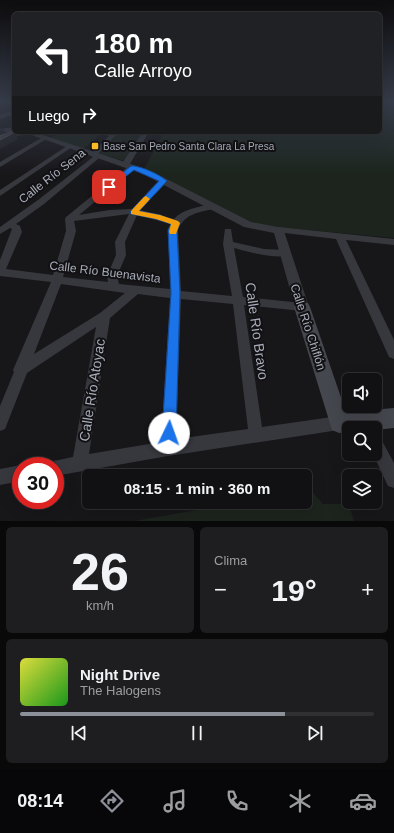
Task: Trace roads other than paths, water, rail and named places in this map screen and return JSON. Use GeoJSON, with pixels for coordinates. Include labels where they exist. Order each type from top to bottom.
{"type":"FeatureCollection","features":[{"type":"Feature","properties":{"kind":"main road","name":"Calle Río Chiflón"},"geometry":{"type":"LineString","coordinates":[[302,307],[339,423]]}},
{"type":"Feature","properties":{"kind":"main road"},"geometry":{"type":"LineString","coordinates":[[380,421],[394,418]]}},
{"type":"Feature","properties":{"kind":"street"},"geometry":{"type":"LineString","coordinates":[[0,131],[11,129]]}},
{"type":"Feature","properties":{"kind":"street"},"geometry":{"type":"LineString","coordinates":[[36,134],[95,156],[129,166],[163,181],[248,225],[279,230],[394,242]]}},
{"type":"Feature","properties":{"kind":"street","name":"Calle Río Sena"},"geometry":{"type":"LineString","coordinates":[[0,231],[41,202],[95,156],[113,135],[111,134]]}},
{"type":"Feature","properties":{"kind":"street"},"geometry":{"type":"LineString","coordinates":[[69,219],[129,166],[145,134]]}},
{"type":"Feature","properties":{"kind":"street"},"geometry":{"type":"LineString","coordinates":[[0,165],[45,138]]}},
{"type":"Feature","properties":{"kind":"street"},"geometry":{"type":"LineString","coordinates":[[0,194],[69,147]]}},
{"type":"Feature","properties":{"kind":"street"},"geometry":{"type":"LineString","coordinates":[[115,287],[112,276],[121,255],[120,242],[134,212],[163,181]]}},
{"type":"Feature","properties":{"kind":"street"},"geometry":{"type":"LineString","coordinates":[[168,448],[176,293],[173,230],[176,223],[189,211],[211,207]]}},
{"type":"Feature","properties":{"kind":"street"},"geometry":{"type":"LineString","coordinates":[[69,219],[111,213],[134,212],[176,223]]}},
{"type":"Feature","properties":{"kind":"street"},"geometry":{"type":"LineString","coordinates":[[0,424],[20,370],[57,280],[71,231],[69,219]]}},
{"type":"Feature","properties":{"kind":"street"},"geometry":{"type":"LineString","coordinates":[[0,272],[17,232],[17,228],[10,224]]}},
{"type":"Feature","properties":{"kind":"street","name":"Calle Río Chiflón"},"geometry":{"type":"LineString","coordinates":[[279,230],[302,307]]}},
{"type":"Feature","properties":{"kind":"street","name":"Calle Río Bravo"},"geometry":{"type":"LineString","coordinates":[[228,231],[228,244],[238,301],[256,435]]}},
{"type":"Feature","properties":{"kind":"street"},"geometry":{"type":"LineString","coordinates":[[338,236],[394,353]]}},
{"type":"Feature","properties":{"kind":"street"},"geometry":{"type":"LineString","coordinates":[[228,244],[264,252],[286,253]]}},
{"type":"Feature","properties":{"kind":"street","name":"Calle Río Buenavista"},"geometry":{"type":"LineString","coordinates":[[0,272],[136,290],[302,307]]}},
{"type":"Feature","properties":{"kind":"street"},"geometry":{"type":"LineString","coordinates":[[20,370],[104,316],[136,290]]}},
{"type":"Feature","properties":{"kind":"street","name":"Calle Río Atoyac"},"geometry":{"type":"LineString","coordinates":[[80,464],[104,316]]}},
{"type":"Feature","properties":{"kind":"street"},"geometry":{"type":"LineString","coordinates":[[64,467],[168,448],[339,423]]}},
{"type":"Feature","properties":{"kind":"street"},"geometry":{"type":"LineString","coordinates":[[382,456],[394,480]]}},
{"type":"Feature","properties":{"kind":"street"},"geometry":{"type":"LineString","coordinates":[[0,477],[12,475]]}},
{"type":"Feature","properties":{"kind":"lane"},"geometry":{"type":"LineString","coordinates":[[0,141],[14,134]]}},
{"type":"Feature","properties":{"kind":"place","name":"Base San Pedro Santa Clara La Presa"},"geometry":{"type":"Point","coordinates":[95,146]}}]}
